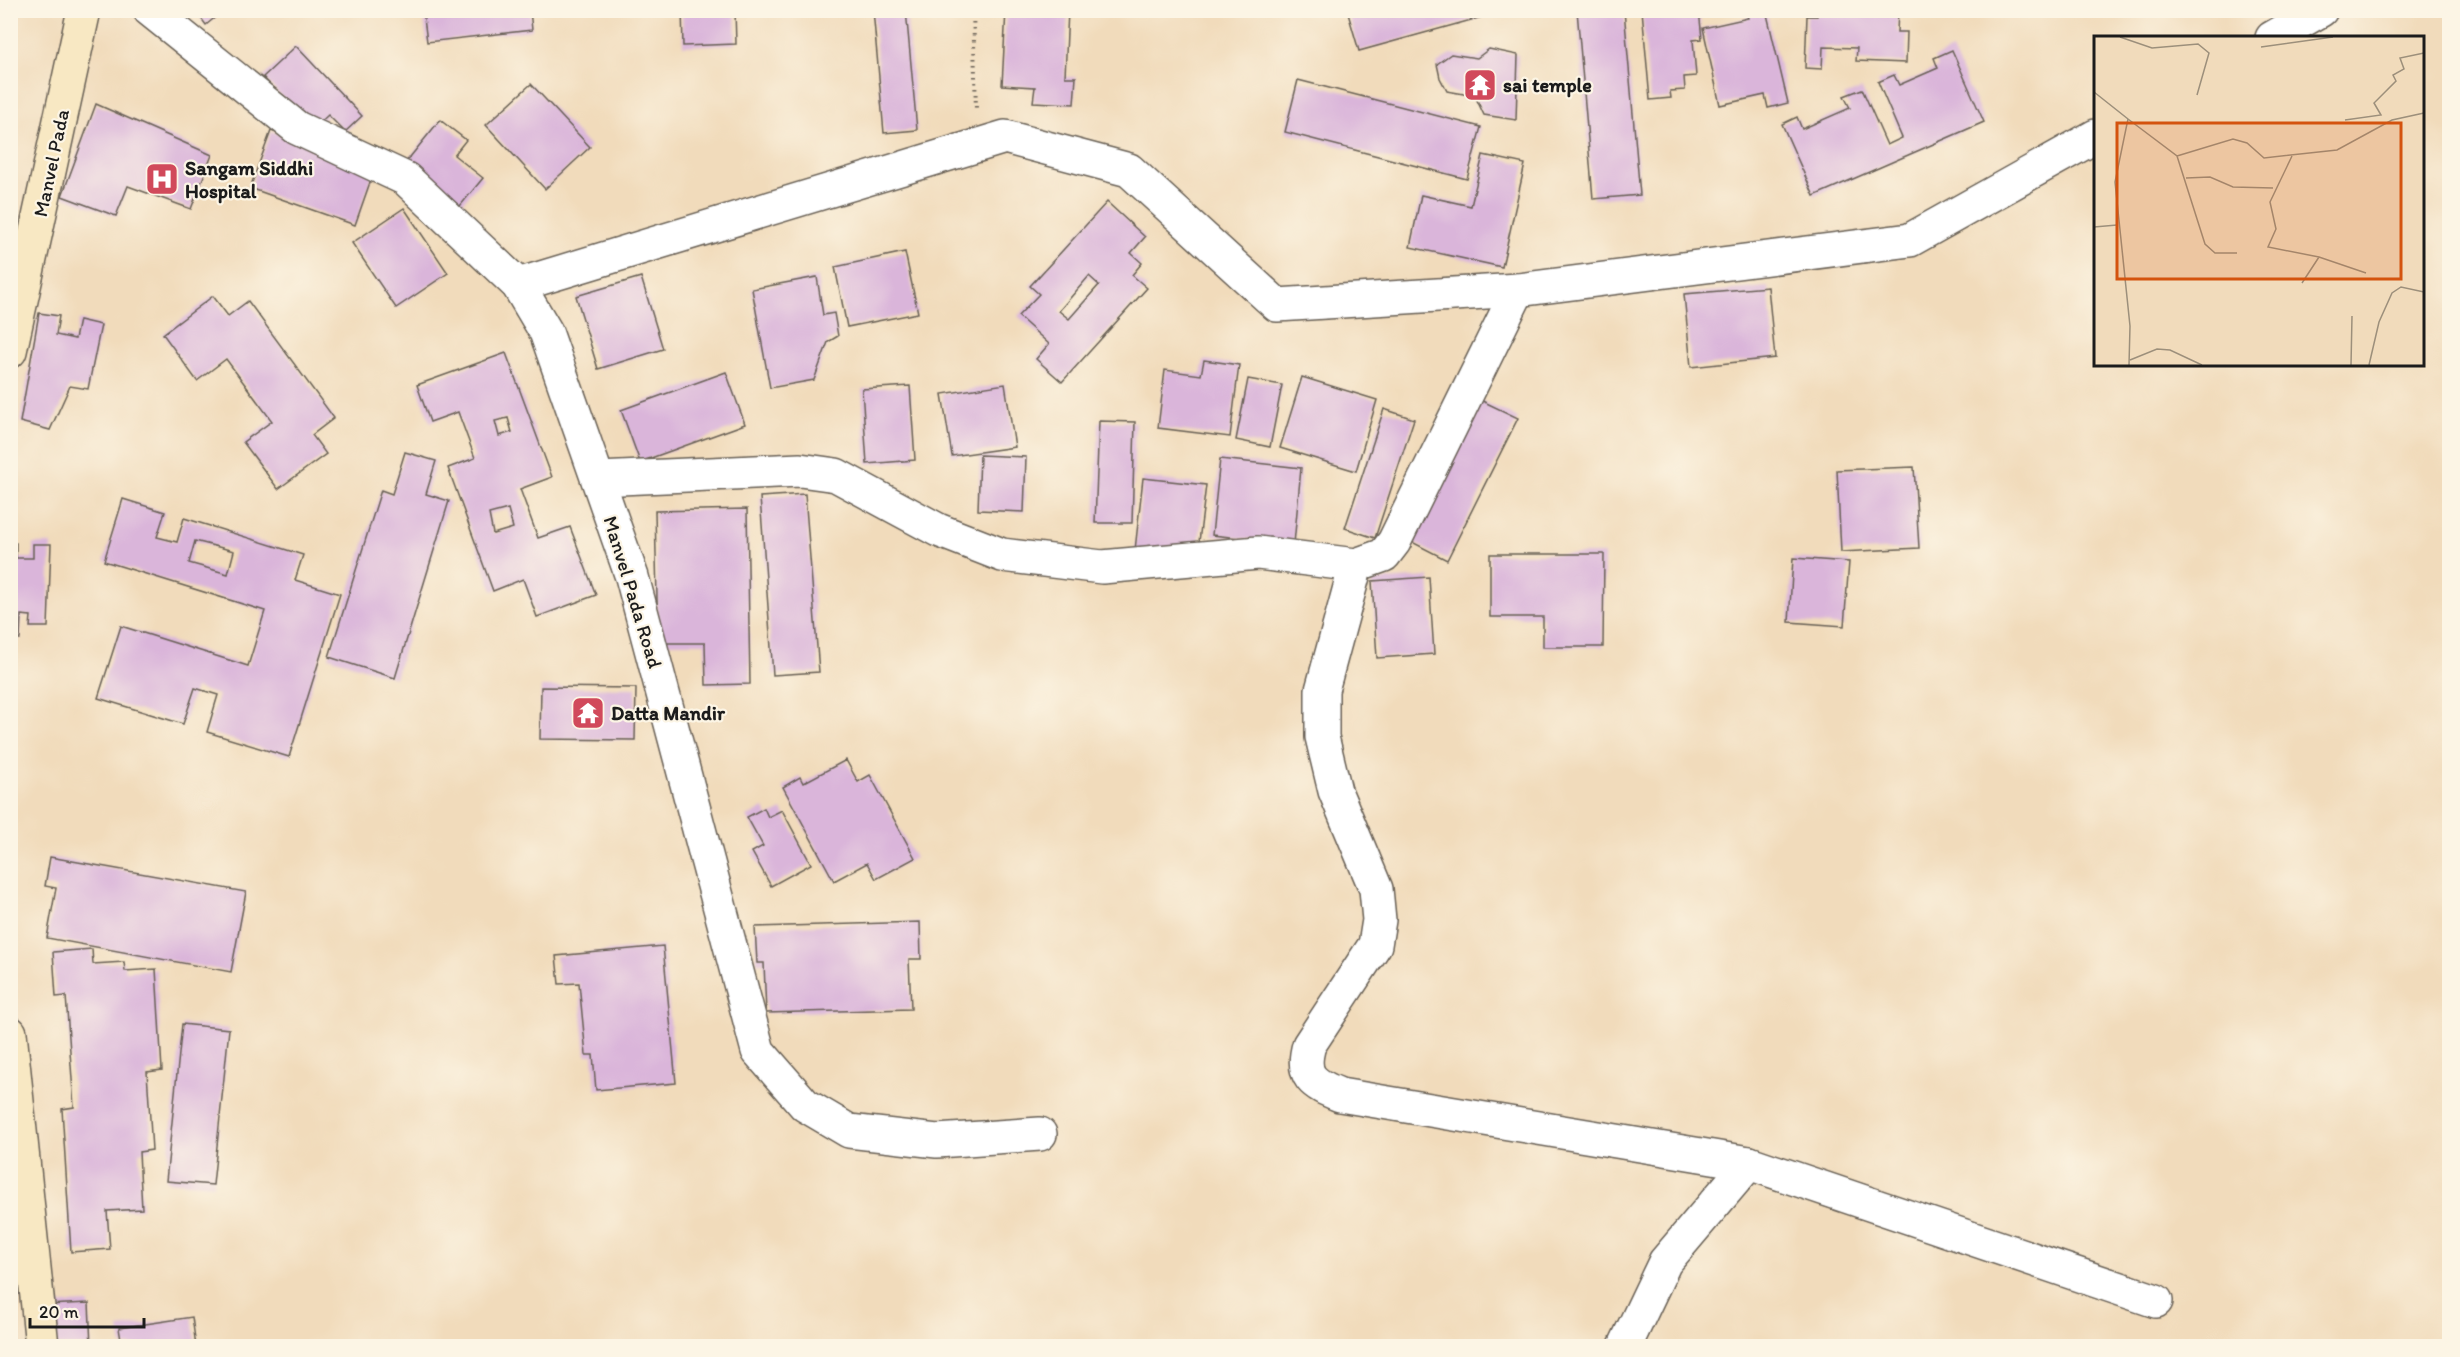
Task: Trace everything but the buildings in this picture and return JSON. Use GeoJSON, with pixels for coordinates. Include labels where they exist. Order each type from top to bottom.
{"type":"FeatureCollection","features":[{"type":"Feature","properties":{"kind":"main road","name":"Manvel Pada"},"geometry":{"type":"LineString","coordinates":[[10,351],[84,10]]}},
{"type":"Feature","properties":{"kind":"main road"},"geometry":{"type":"LineString","coordinates":[[10,1034],[42,1347]]}},
{"type":"Feature","properties":{"kind":"street","name":"Manvel Pada Road"},"geometry":{"type":"LineString","coordinates":[[150,10],[297,128],[405,179],[518,285],[546,332],[633,577],[758,1052],[805,1105],[849,1131],[937,1141],[1040,1134]]}},
{"type":"Feature","properties":{"kind":"street"},"geometry":{"type":"LineString","coordinates":[[2276,36],[2321,10]]}},
{"type":"Feature","properties":{"kind":"street"},"geometry":{"type":"LineString","coordinates":[[518,285],[1005,137],[1129,171],[1277,305],[1518,290],[1910,240],[2094,137]]}},
{"type":"Feature","properties":{"kind":"street"},"geometry":{"type":"LineString","coordinates":[[598,479],[800,470],[836,475],[938,530],[1002,555],[1102,567],[1258,553],[1356,565],[1384,555],[1394,542],[1518,290]]}},
{"type":"Feature","properties":{"kind":"street"},"geometry":{"type":"LineString","coordinates":[[1356,565],[1322,690],[1322,737],[1335,791],[1376,889],[1379,920],[1376,945],[1309,1045],[1305,1060],[1308,1075],[1318,1086],[1340,1095],[1749,1162],[2156,1301]]}},
{"type":"Feature","properties":{"kind":"street"},"geometry":{"type":"LineString","coordinates":[[1625,1347],[1665,1262],[1749,1162]]}},
{"type":"Feature","properties":{"kind":"path"},"geometry":{"type":"LineString","coordinates":[[973,10],[978,145]]}},
{"type":"Feature","properties":{"kind":"place","name":"sai temple"},"geometry":{"type":"Point","coordinates":[1480,85]}},
{"type":"Feature","properties":{"kind":"place","name":"Sangam Siddhi Hospital"},"geometry":{"type":"Point","coordinates":[162,179]}},
{"type":"Feature","properties":{"kind":"place","name":"Datta Mandir"},"geometry":{"type":"Point","coordinates":[588,713]}}]}
